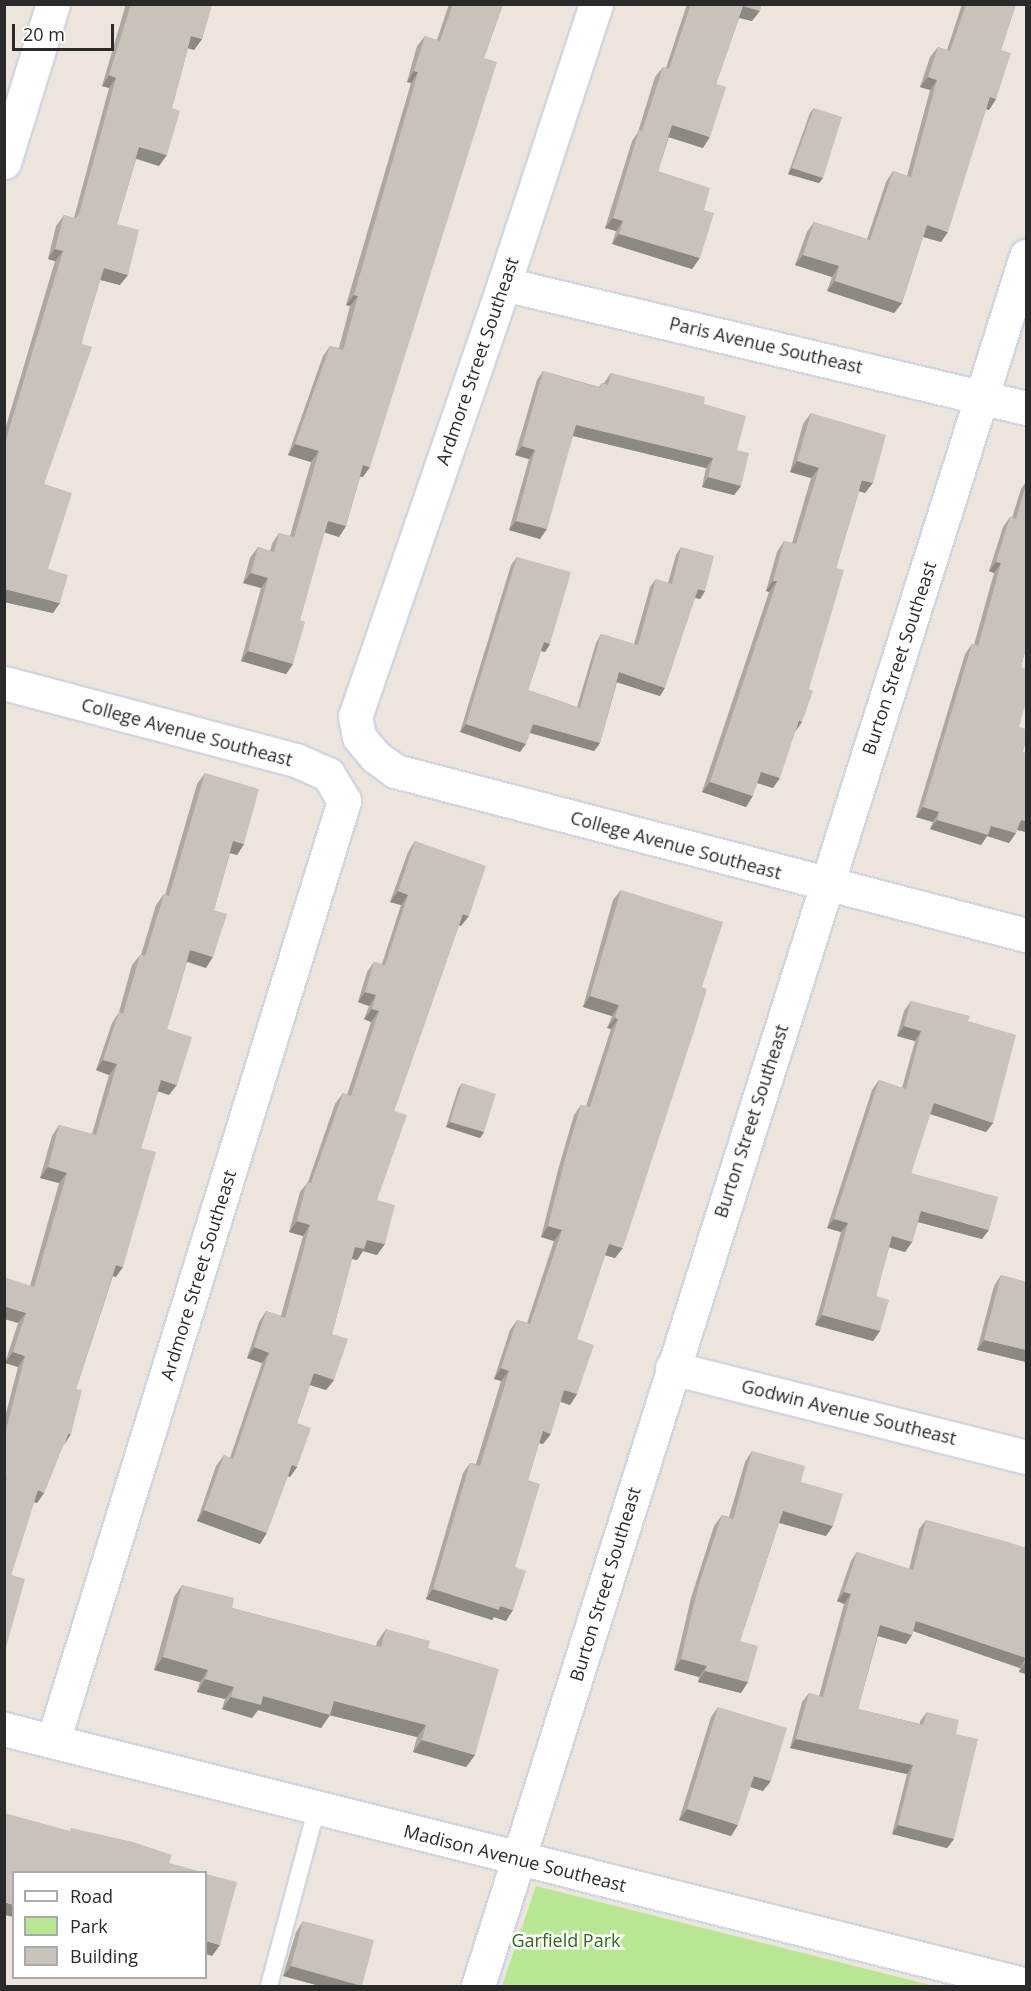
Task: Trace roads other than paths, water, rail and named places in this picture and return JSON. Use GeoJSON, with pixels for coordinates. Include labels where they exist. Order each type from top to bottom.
{"type":"FeatureCollection","features":[{"type":"Feature","properties":{"kind":"street"},"geometry":{"type":"LineString","coordinates":[[4,162],[53,4]]}},
{"type":"Feature","properties":{"kind":"street","name":"Ardmore Street Southeast"},"geometry":{"type":"LineString","coordinates":[[355,716],[504,284],[596,4]]}},
{"type":"Feature","properties":{"kind":"street","name":"Burton Street Southeast"},"geometry":{"type":"LineString","coordinates":[[478,1986],[1026,256]]}},
{"type":"Feature","properties":{"kind":"street","name":"Paris Avenue Southeast"},"geometry":{"type":"LineString","coordinates":[[504,284],[1026,408]]}},
{"type":"Feature","properties":{"kind":"street","name":"College Avenue Southeast"},"geometry":{"type":"LineString","coordinates":[[4,682],[309,766],[338,787],[344,801],[342,810]]}},
{"type":"Feature","properties":{"kind":"street","name":"College Avenue Southeast"},"geometry":{"type":"LineString","coordinates":[[355,716],[359,737],[376,758],[395,771],[826,886],[1026,935]]}},
{"type":"Feature","properties":{"kind":"street","name":"Ardmore Street Southeast"},"geometry":{"type":"LineString","coordinates":[[53,1741],[342,810]]}},
{"type":"Feature","properties":{"kind":"street","name":"Godwin Avenue Southeast"},"geometry":{"type":"LineString","coordinates":[[672,1368],[1026,1457]]}},
{"type":"Feature","properties":{"kind":"street","name":"Madison Avenue Southeast"},"geometry":{"type":"LineString","coordinates":[[4,1729],[1026,1985]]}},
{"type":"Feature","properties":{"kind":"lane"},"geometry":{"type":"LineString","coordinates":[[269,1986],[317,1808]]}},
{"type":"Feature","properties":{"kind":"park label","name":"Garfield Park"},"geometry":{"type":"Point","coordinates":[566,1940]}}]}
